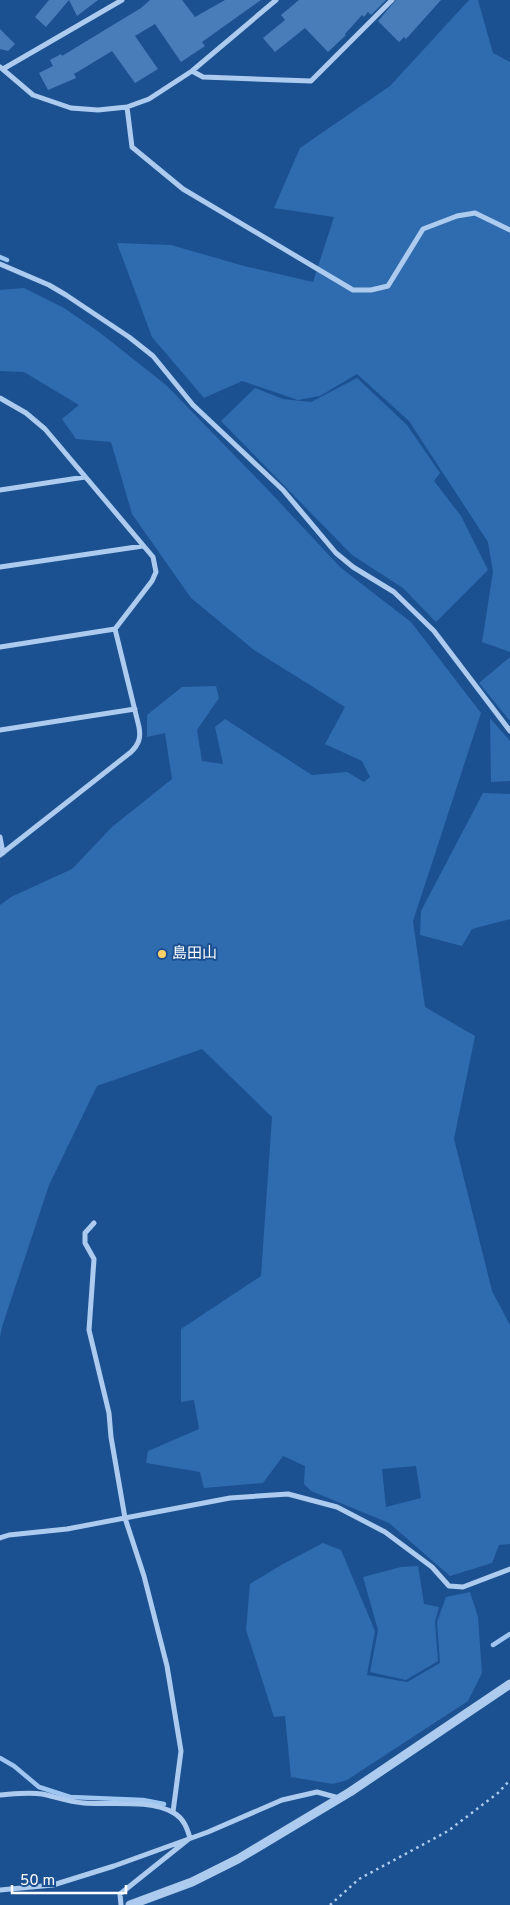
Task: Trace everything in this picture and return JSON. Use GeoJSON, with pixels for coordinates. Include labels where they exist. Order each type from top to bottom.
{"type":"FeatureCollection","features":[{"type":"Feature","properties":{"kind":"street"},"geometry":{"type":"LineString","coordinates":[[122,0],[2,68],[33,95],[70,108],[98,110],[127,107],[149,98],[192,71],[276,0]]}},
{"type":"Feature","properties":{"kind":"street"},"geometry":{"type":"LineString","coordinates":[[192,71],[203,78],[311,81],[392,0]]}},
{"type":"Feature","properties":{"kind":"street"},"geometry":{"type":"LineString","coordinates":[[127,107],[132,147],[183,189],[353,290],[371,290],[388,286],[423,229],[457,216],[475,213],[510,230]]}},
{"type":"Feature","properties":{"kind":"street"},"geometry":{"type":"LineString","coordinates":[[0,264],[66,295],[129,337],[153,356],[193,405],[283,490],[336,553],[353,567],[394,592],[434,631],[510,731]]}},
{"type":"Feature","properties":{"kind":"street"},"geometry":{"type":"LineString","coordinates":[[0,398],[26,413],[45,429],[153,557],[156,572],[152,581],[115,629],[0,647]]}},
{"type":"Feature","properties":{"kind":"street"},"geometry":{"type":"LineString","coordinates":[[0,490],[85,477]]}},
{"type":"Feature","properties":{"kind":"street"},"geometry":{"type":"LineString","coordinates":[[0,567],[143,546]]}},
{"type":"Feature","properties":{"kind":"street"},"geometry":{"type":"LineString","coordinates":[[1,854],[132,752],[138,745],[141,735],[115,629]]}},
{"type":"Feature","properties":{"kind":"street"},"geometry":{"type":"LineString","coordinates":[[0,730],[135,709]]}},
{"type":"Feature","properties":{"kind":"street"},"geometry":{"type":"LineString","coordinates":[[0,837],[1,854]]}},
{"type":"Feature","properties":{"kind":"street"},"geometry":{"type":"LineString","coordinates":[[94,1223],[84,1233],[85,1243],[94,1259],[89,1330],[109,1413],[111,1438],[125,1518],[144,1576],[167,1666],[180,1751],[173,1812]]}},
{"type":"Feature","properties":{"kind":"street"},"geometry":{"type":"LineString","coordinates":[[0,1538],[9,1535],[67,1529],[230,1498],[288,1494],[337,1507],[385,1532],[432,1567],[449,1586],[463,1587],[510,1570]]}},
{"type":"Feature","properties":{"kind":"street"},"geometry":{"type":"LineString","coordinates":[[130,1905],[192,1882],[238,1859],[339,1798],[510,1684]]}},
{"type":"Feature","properties":{"kind":"street"},"geometry":{"type":"LineString","coordinates":[[0,1890],[53,1885],[114,1866],[208,1832],[282,1800],[317,1792],[339,1798]]}},
{"type":"Feature","properties":{"kind":"street"},"geometry":{"type":"LineString","coordinates":[[0,1795],[42,1794],[84,1803],[160,1807],[173,1812],[181,1818],[187,1827],[190,1838]]}},
{"type":"Feature","properties":{"kind":"street"},"geometry":{"type":"LineString","coordinates":[[121,1905],[120,1894],[190,1838]]}},
{"type":"Feature","properties":{"kind":"path"},"geometry":{"type":"LineString","coordinates":[[330,1905],[359,1878],[448,1831],[498,1793],[510,1780]]}},
{"type":"Feature","properties":{"kind":"shaded area"},"geometry":{"type":"Polygon","coordinates":[[[469,0],[478,0],[493,53],[510,62],[510,652],[482,642],[493,572],[488,542],[409,421],[357,374],[320,396],[298,400],[242,381],[204,398],[152,337],[117,243],[171,245],[244,266],[313,282],[334,217],[274,208],[300,148],[390,86],[469,0]]]}},
{"type":"Feature","properties":{"kind":"shaded area"},"geometry":{"type":"Polygon","coordinates":[[[24,288],[64,308],[99,332],[166,385],[341,568],[411,622],[481,713],[413,921],[425,1007],[475,1036],[454,1139],[492,1291],[510,1325],[510,1544],[499,1545],[492,1563],[450,1576],[389,1523],[311,1491],[304,1484],[305,1466],[283,1456],[263,1483],[204,1488],[200,1472],[146,1463],[148,1451],[199,1429],[194,1400],[181,1402],[181,1329],[261,1276],[272,1117],[202,1049],[97,1086],[49,1185],[0,1338],[0,905],[11,897],[72,869],[112,827],[172,779],[165,733],[147,737],[147,715],[182,687],[216,686],[219,698],[197,730],[202,761],[223,764],[215,727],[225,719],[312,775],[347,772],[364,782],[370,777],[362,761],[325,744],[345,707],[254,650],[191,598],[132,514],[111,442],[76,439],[62,419],[79,405],[24,372],[0,371],[0,290],[24,288]],[[416,1466],[382,1469],[386,1507],[421,1498],[416,1466]]]}},
{"type":"Feature","properties":{"kind":"shaded area"},"geometry":{"type":"Polygon","coordinates":[[[357,378],[407,425],[440,473],[434,481],[461,516],[488,570],[436,622],[403,588],[352,555],[221,421],[255,388],[283,399],[311,402],[357,378]]]}},
{"type":"Feature","properties":{"kind":"shaded area"},"geometry":{"type":"Polygon","coordinates":[[[510,657],[510,721],[479,683],[510,657]]]}},
{"type":"Feature","properties":{"kind":"shaded area"},"geometry":{"type":"Polygon","coordinates":[[[490,718],[510,741],[510,781],[491,782],[490,718]]]}},
{"type":"Feature","properties":{"kind":"shaded area"},"geometry":{"type":"Polygon","coordinates":[[[483,793],[510,794],[510,919],[472,929],[462,946],[420,935],[421,911],[483,793]]]}},
{"type":"Feature","properties":{"kind":"shaded area"},"geometry":{"type":"Polygon","coordinates":[[[323,1543],[341,1550],[375,1631],[367,1675],[407,1682],[440,1663],[437,1622],[446,1597],[470,1592],[478,1617],[482,1673],[468,1701],[347,1780],[333,1784],[291,1777],[285,1716],[274,1717],[246,1630],[250,1584],[323,1543]]]}},
{"type":"Feature","properties":{"kind":"shaded area"},"geometry":{"type":"Polygon","coordinates":[[[418,1566],[424,1604],[439,1607],[435,1622],[438,1661],[406,1680],[370,1672],[378,1630],[363,1577],[401,1567],[418,1566]]]}},
{"type":"Feature","properties":{"kind":"building"},"geometry":{"type":"Polygon","coordinates":[[[49,0],[69,0],[46,27],[35,17],[49,0]]]}},
{"type":"Feature","properties":{"kind":"building"},"geometry":{"type":"Polygon","coordinates":[[[69,0],[98,0],[77,16],[69,0]]]}},
{"type":"Feature","properties":{"kind":"building"},"geometry":{"type":"Polygon","coordinates":[[[150,0],[182,0],[195,17],[225,0],[261,0],[202,42],[205,46],[181,62],[155,24],[135,36],[158,69],[135,83],[112,51],[74,74],[76,78],[48,90],[39,73],[53,66],[50,60],[61,54],[62,56],[141,8],[150,0]]]}},
{"type":"Feature","properties":{"kind":"building"},"geometry":{"type":"Polygon","coordinates":[[[299,0],[386,0],[371,15],[368,12],[364,17],[362,15],[346,35],[328,52],[305,28],[275,52],[263,38],[285,20],[281,15],[299,0]]]}},
{"type":"Feature","properties":{"kind":"building"},"geometry":{"type":"Polygon","coordinates":[[[396,0],[441,0],[406,39],[404,37],[399,42],[378,21],[396,0]]]}},
{"type":"Feature","properties":{"kind":"building"},"geometry":{"type":"Polygon","coordinates":[[[0,29],[15,44],[8,51],[0,49],[0,29]]]}},
{"type":"Feature","properties":{"kind":"waterway"},"geometry":{"type":"LineString","coordinates":[[0,257],[7,260]]}},
{"type":"Feature","properties":{"kind":"waterway"},"geometry":{"type":"LineString","coordinates":[[493,1645],[510,1634]]}},
{"type":"Feature","properties":{"kind":"waterway"},"geometry":{"type":"LineString","coordinates":[[0,1758],[14,1766],[39,1787],[70,1797],[143,1800],[164,1804]]}},
{"type":"Feature","properties":{"kind":"place","name":"島田山"},"geometry":{"type":"Point","coordinates":[162,954]}}]}
